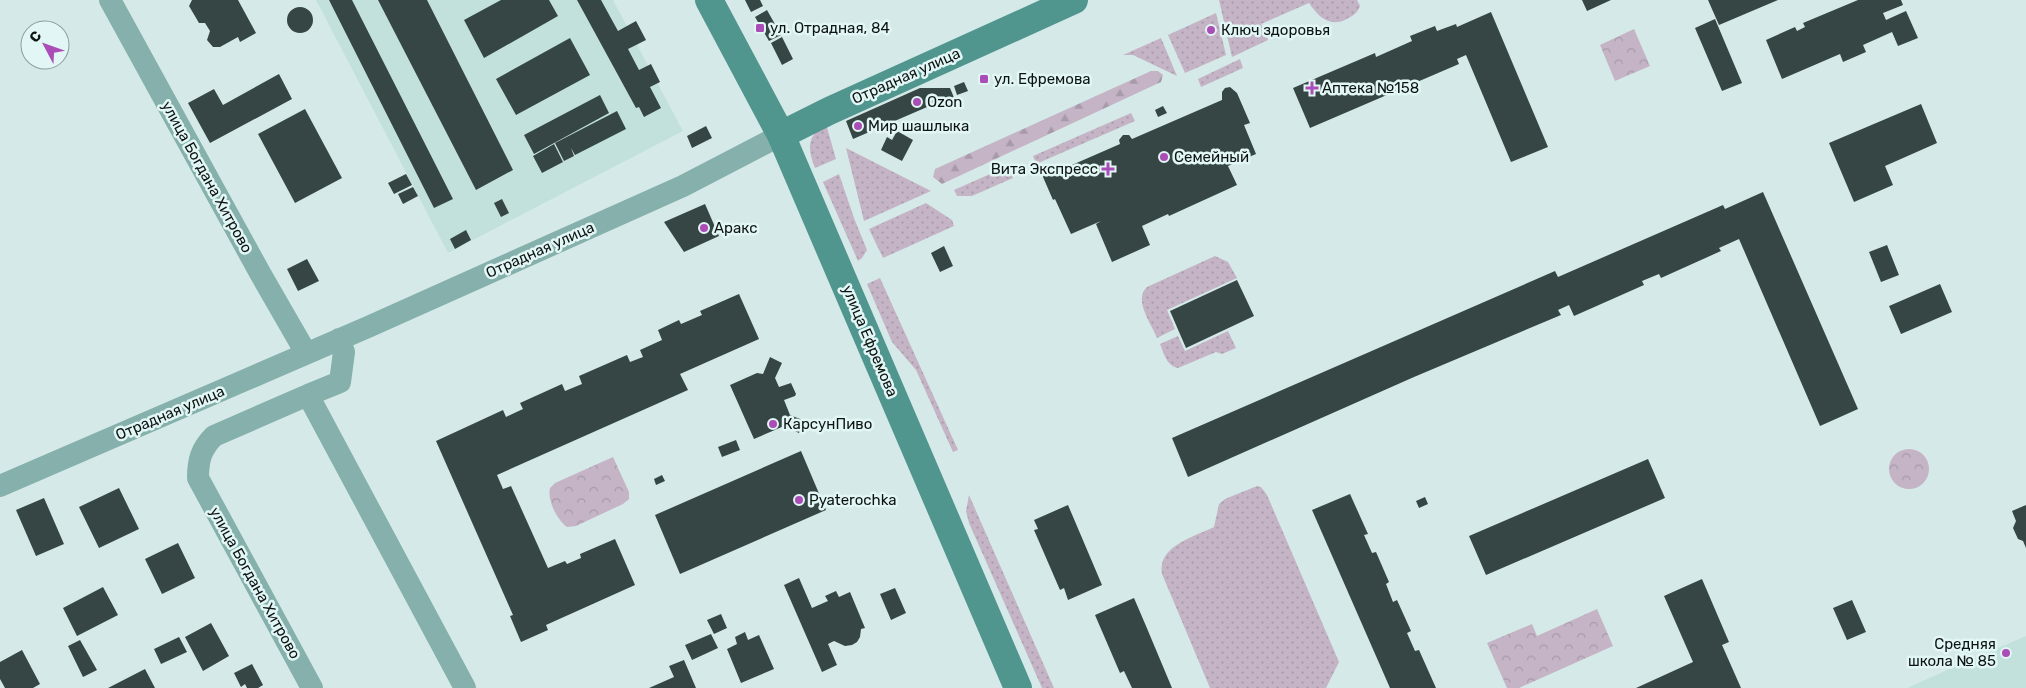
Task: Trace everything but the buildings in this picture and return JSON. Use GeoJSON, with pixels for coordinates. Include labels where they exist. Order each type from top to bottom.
{"type":"FeatureCollection","features":[{"type":"Feature","properties":{"kind":"street","name":"улица Богдана Хитрово"},"geometry":{"type":"LineString","coordinates":[[110,0],[306,353]]}},
{"type":"Feature","properties":{"kind":"street","name":"улица Ефремова"},"geometry":{"type":"LineString","coordinates":[[709,0],[781,135],[1018,688]]}},
{"type":"Feature","properties":{"kind":"street","name":"Отрадная улица"},"geometry":{"type":"LineString","coordinates":[[0,486],[339,339],[683,186],[829,111],[1074,0]]}},
{"type":"Feature","properties":{"kind":"street","name":"улица Богдана Хитрово"},"geometry":{"type":"LineString","coordinates":[[312,688],[198,478],[198,461],[205,445],[214,436],[340,382],[344,352],[339,339]]}},
{"type":"Feature","properties":{"kind":"street"},"geometry":{"type":"LineString","coordinates":[[308,396],[465,688]]}},
{"type":"Feature","properties":{"kind":"shaded area"},"geometry":{"type":"Polygon","coordinates":[[[316,0],[613,0],[683,131],[448,253],[316,0]]]}},
{"type":"Feature","properties":{"kind":"shaded area","name":"Средняя школа № 85"},"geometry":{"type":"Polygon","coordinates":[[[2026,636],[2026,688],[1907,688],[1947,670],[2026,636]]]}},
{"type":"Feature","properties":{"kind":"green space"},"geometry":{"type":"Polygon","coordinates":[[[1219,0],[1357,0],[1360,6],[1356,13],[1345,20],[1333,22],[1320,16],[1309,3],[1261,24],[1268,40],[1232,57],[1219,0]]]}},
{"type":"Feature","properties":{"kind":"green space"},"geometry":{"type":"Polygon","coordinates":[[[1216,13],[1226,55],[1185,73],[1168,35],[1216,13]]]}},
{"type":"Feature","properties":{"kind":"green space"},"geometry":{"type":"Polygon","coordinates":[[[1634,29],[1650,66],[1615,81],[1600,45],[1634,29]]]}},
{"type":"Feature","properties":{"kind":"green space"},"geometry":{"type":"Polygon","coordinates":[[[1161,38],[1177,76],[1133,55],[1123,55],[1161,38]]]}},
{"type":"Feature","properties":{"kind":"green space"},"geometry":{"type":"Polygon","coordinates":[[[1240,59],[1243,68],[1201,87],[1198,79],[1240,59]]]}},
{"type":"Feature","properties":{"kind":"green space"},"geometry":{"type":"Polygon","coordinates":[[[1151,71],[1158,71],[1163,75],[1161,82],[942,184],[933,177],[935,169],[1151,71]]]}},
{"type":"Feature","properties":{"kind":"green space"},"geometry":{"type":"Polygon","coordinates":[[[1131,113],[1135,121],[1036,164],[1033,156],[1131,113]]]}},
{"type":"Feature","properties":{"kind":"green space"},"geometry":{"type":"Polygon","coordinates":[[[826,124],[836,159],[815,168],[810,143],[815,133],[826,124]]]}},
{"type":"Feature","properties":{"kind":"green space"},"geometry":{"type":"Polygon","coordinates":[[[846,148],[931,191],[864,221],[846,148]]]}},
{"type":"Feature","properties":{"kind":"green space"},"geometry":{"type":"Polygon","coordinates":[[[1008,166],[1013,178],[972,196],[957,196],[954,190],[1008,166]]]}},
{"type":"Feature","properties":{"kind":"green space"},"geometry":{"type":"Polygon","coordinates":[[[839,174],[867,250],[858,261],[823,182],[839,174]]]}},
{"type":"Feature","properties":{"kind":"green space"},"geometry":{"type":"Polygon","coordinates":[[[926,203],[952,220],[954,226],[883,258],[869,229],[926,203]]]}},
{"type":"Feature","properties":{"kind":"green space"},"geometry":{"type":"Polygon","coordinates":[[[1215,256],[1228,262],[1237,278],[1167,310],[1175,329],[1157,338],[1144,312],[1142,305],[1143,292],[1147,287],[1215,256]]]}},
{"type":"Feature","properties":{"kind":"green space"},"geometry":{"type":"Polygon","coordinates":[[[880,278],[958,450],[953,452],[916,370],[892,342],[867,284],[880,278]]]}},
{"type":"Feature","properties":{"kind":"green space"},"geometry":{"type":"Polygon","coordinates":[[[1228,331],[1236,348],[1222,354],[1216,352],[1178,368],[1171,365],[1160,344],[1178,336],[1185,351],[1228,331]]]}},
{"type":"Feature","properties":{"kind":"green space"},"geometry":{"type":"Polygon","coordinates":[[[1909,449],[1923,455],[1929,469],[1923,483],[1909,489],[1895,483],[1889,469],[1895,455],[1909,449]]]}},
{"type":"Feature","properties":{"kind":"green space"},"geometry":{"type":"Polygon","coordinates":[[[613,457],[629,492],[629,499],[623,504],[576,526],[567,527],[560,520],[554,509],[549,493],[550,488],[555,483],[613,457]]]}},
{"type":"Feature","properties":{"kind":"green space"},"geometry":{"type":"Polygon","coordinates":[[[1257,486],[1261,487],[1267,495],[1339,662],[1326,688],[1210,688],[1162,574],[1162,564],[1165,556],[1171,549],[1187,539],[1214,527],[1219,504],[1225,499],[1257,486]]]}},
{"type":"Feature","properties":{"kind":"green space"},"geometry":{"type":"Polygon","coordinates":[[[969,495],[1054,688],[1042,688],[969,523],[966,511],[969,495]]]}},
{"type":"Feature","properties":{"kind":"green space"},"geometry":{"type":"Polygon","coordinates":[[[1597,609],[1613,646],[1519,688],[1507,688],[1487,643],[1532,624],[1537,636],[1597,609]]]}},
{"type":"Feature","properties":{"kind":"place","name":"ул. Отрадная, 84"},"geometry":{"type":"Point","coordinates":[760,28]}},
{"type":"Feature","properties":{"kind":"place","name":"Ключ здоровья"},"geometry":{"type":"Point","coordinates":[1211,30]}},
{"type":"Feature","properties":{"kind":"place","name":"ул. Ефремова"},"geometry":{"type":"Point","coordinates":[984,79]}},
{"type":"Feature","properties":{"kind":"place","name":"Аптека №158"},"geometry":{"type":"Point","coordinates":[1312,88]}},
{"type":"Feature","properties":{"kind":"place","name":"Ozon"},"geometry":{"type":"Point","coordinates":[917,102]}},
{"type":"Feature","properties":{"kind":"place","name":"Мир шашлыка"},"geometry":{"type":"Point","coordinates":[858,126]}},
{"type":"Feature","properties":{"kind":"place","name":"Семейный"},"geometry":{"type":"Point","coordinates":[1164,157]}},
{"type":"Feature","properties":{"kind":"place","name":"Вита Экспресс"},"geometry":{"type":"Point","coordinates":[1108,169]}},
{"type":"Feature","properties":{"kind":"place","name":"Аракc"},"geometry":{"type":"Point","coordinates":[704,228]}},
{"type":"Feature","properties":{"kind":"place","name":"КарсунПиво"},"geometry":{"type":"Point","coordinates":[773,424]}},
{"type":"Feature","properties":{"kind":"place","name":"Pyaterochka"},"geometry":{"type":"Point","coordinates":[799,500]}},
{"type":"Feature","properties":{"kind":"place","name":"Средняя школа № 85"},"geometry":{"type":"Point","coordinates":[2006,653]}}]}
